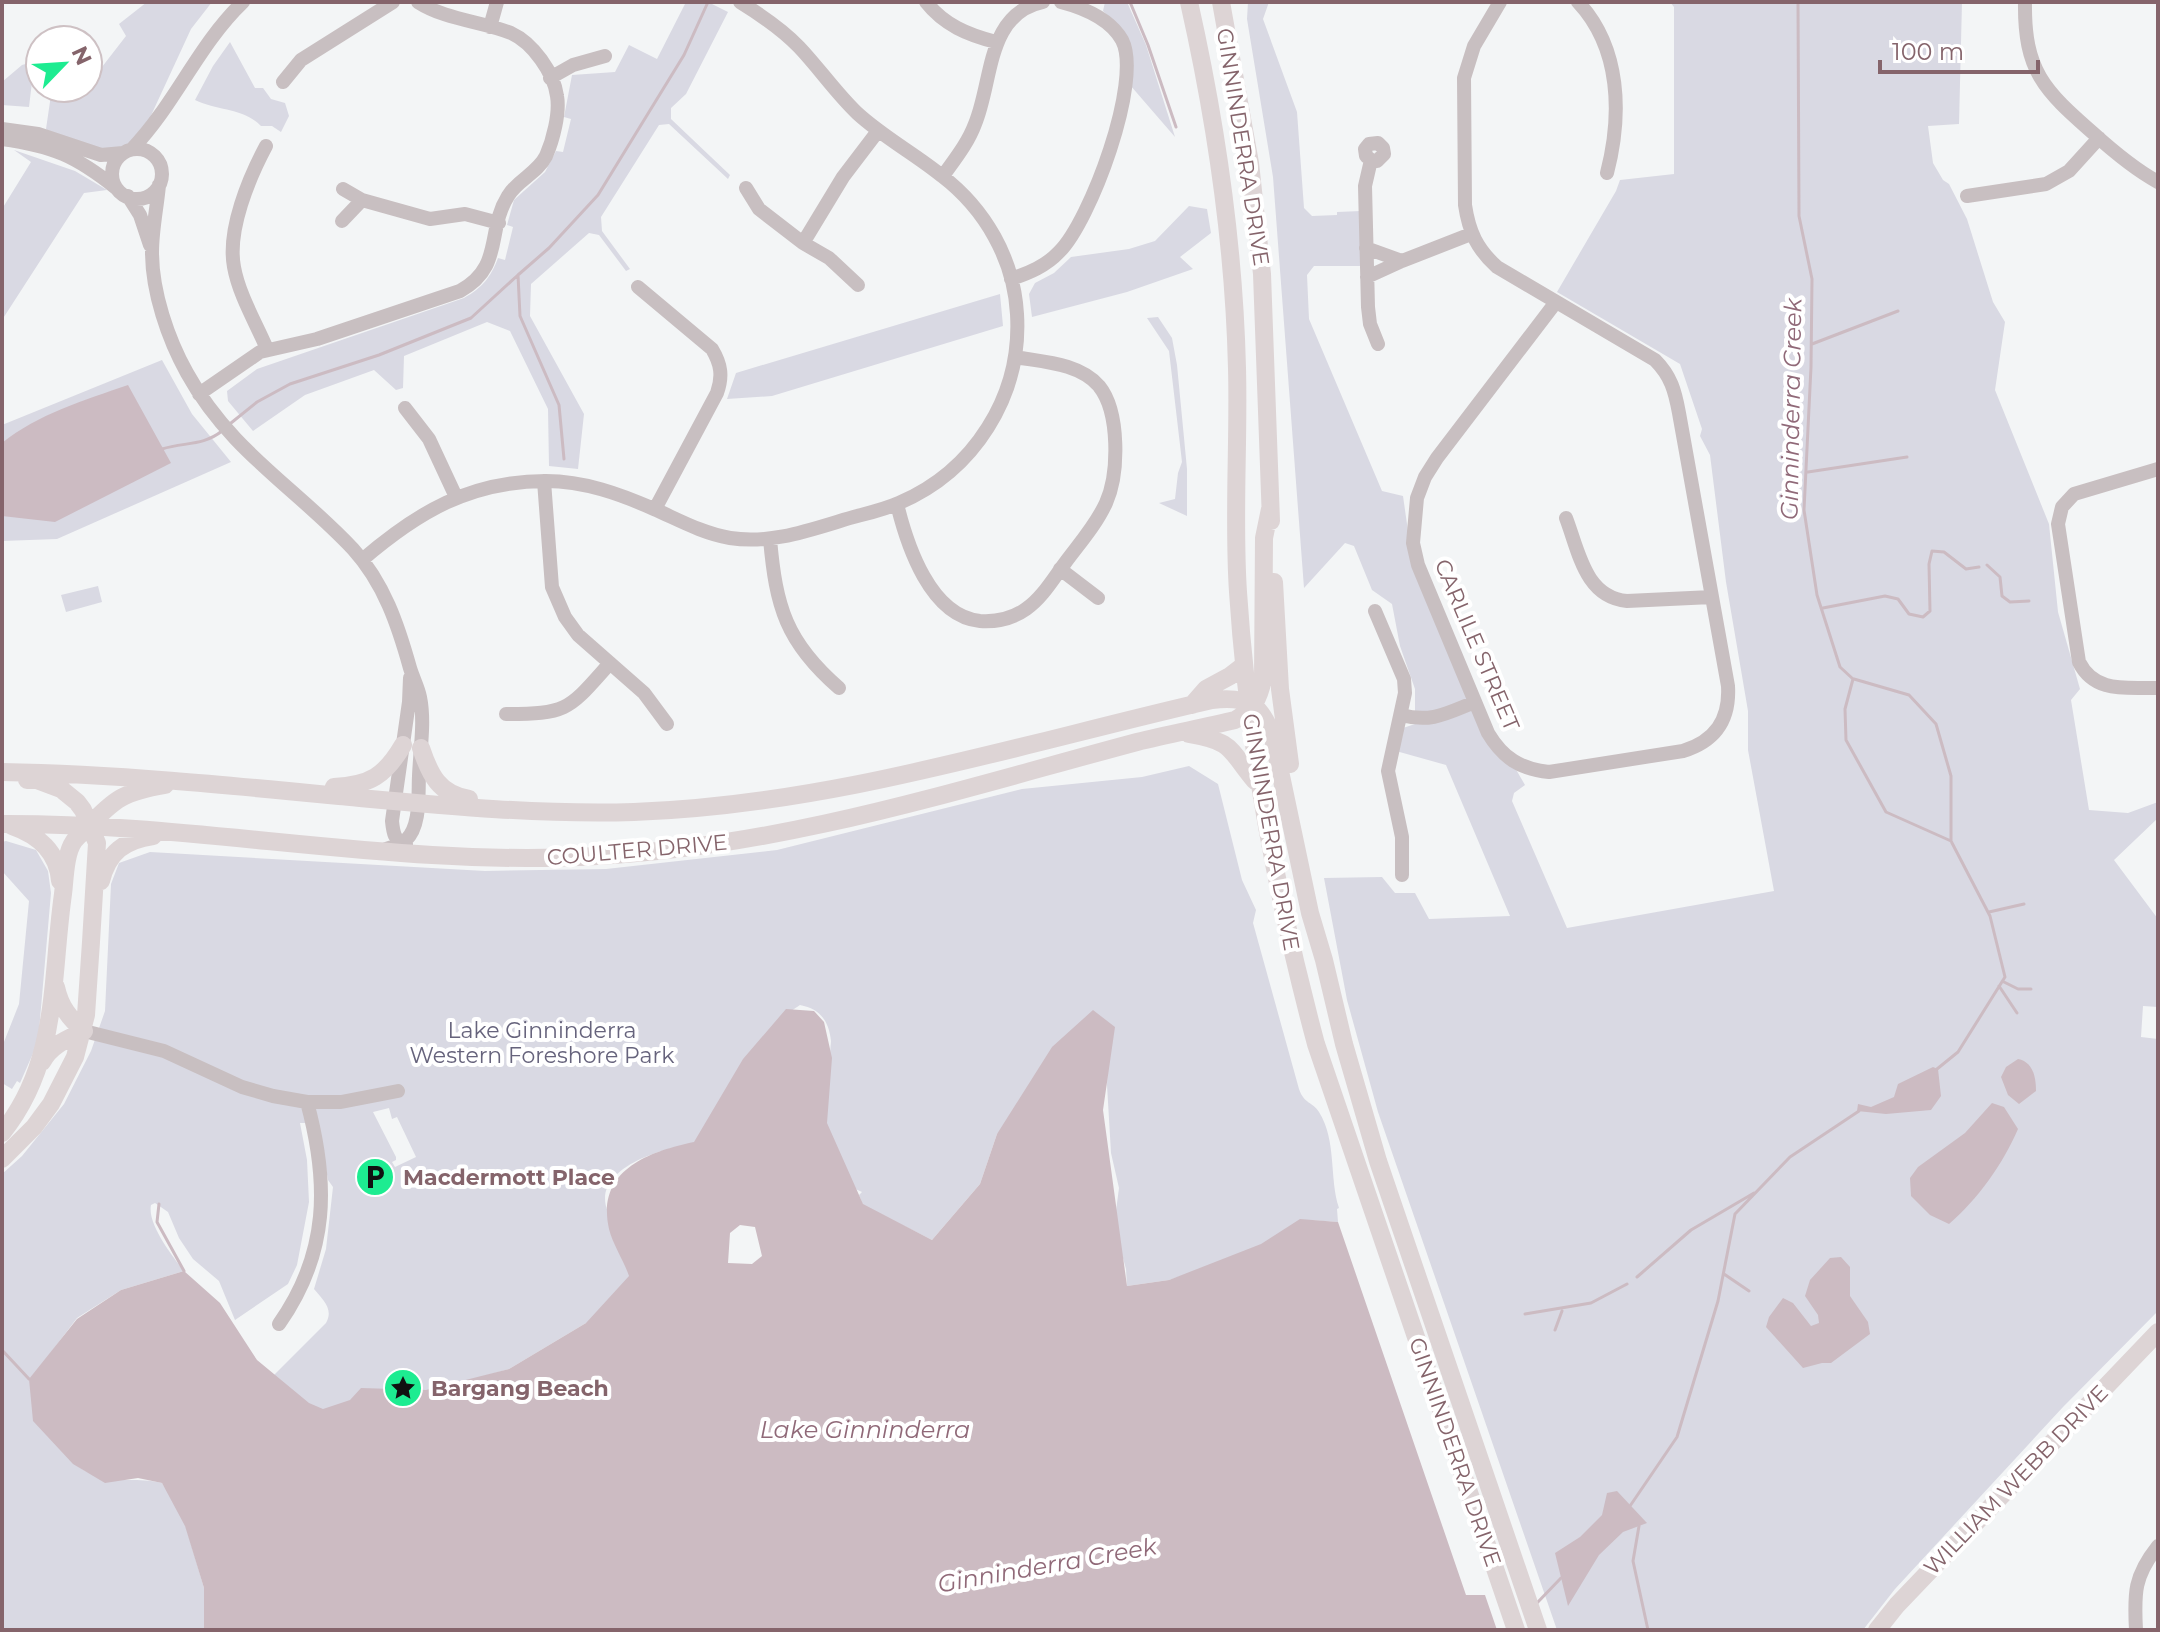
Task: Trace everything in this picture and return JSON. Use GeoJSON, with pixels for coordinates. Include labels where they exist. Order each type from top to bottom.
{"type":"FeatureCollection","features":[{"type":"Feature","properties":{"kind":"main road","name":"GINNINDERRA DRIVE"},"geometry":{"type":"LineString","coordinates":[[1189,2],[1217,146],[1231,273],[1237,366],[1238,587],[1243,666],[1252,708],[1258,785],[1287,933],[1316,1044],[1516,1630]]}},
{"type":"Feature","properties":{"kind":"main road","name":"GINNINDERRA DRIVE"},"geometry":{"type":"LineString","coordinates":[[1221,2],[1250,163],[1262,274],[1268,367],[1270,509],[1282,705],[1324,960]]}},
{"type":"Feature","properties":{"kind":"main road"},"geometry":{"type":"LineString","coordinates":[[1252,708],[1263,679],[1264,538],[1270,509]]}},
{"type":"Feature","properties":{"kind":"main road"},"geometry":{"type":"LineString","coordinates":[[1192,705],[1206,689],[1243,666]]}},
{"type":"Feature","properties":{"kind":"main road","name":"COULTER DRIVE"},"geometry":{"type":"LineString","coordinates":[[2,772],[97,773],[510,811],[634,812],[725,806],[860,785],[1192,705],[1233,698],[1252,708],[1235,720],[836,823],[718,845],[597,857],[482,858],[89,826],[3,824]]}},
{"type":"Feature","properties":{"kind":"main road","name":"GINNINDERRA DRIVE"},"geometry":{"type":"LineString","coordinates":[[1252,708],[1273,738],[1310,913],[1378,1161],[1538,1630]]}},
{"type":"Feature","properties":{"kind":"main road"},"geometry":{"type":"LineString","coordinates":[[1182,732],[1208,737],[1230,747],[1258,785]]}},
{"type":"Feature","properties":{"kind":"main road"},"geometry":{"type":"LineString","coordinates":[[308,793],[355,786],[372,780],[412,746],[440,788],[453,796],[496,803],[510,811]]}},
{"type":"Feature","properties":{"kind":"main road"},"geometry":{"type":"LineString","coordinates":[[2,779],[37,780],[61,789],[83,810],[97,843],[85,1023],[47,1053],[28,1095],[2,1133]]}},
{"type":"Feature","properties":{"kind":"main road"},"geometry":{"type":"LineString","coordinates":[[39,1068],[56,984],[62,904],[73,842],[102,809],[118,797],[144,788],[190,781]]}},
{"type":"Feature","properties":{"kind":"main road"},"geometry":{"type":"LineString","coordinates":[[3,824],[31,835],[49,850],[57,863],[62,904]]}},
{"type":"Feature","properties":{"kind":"main road"},"geometry":{"type":"LineString","coordinates":[[2,1159],[26,1136],[51,1104],[65,1078],[85,1023],[93,990],[101,882],[109,860],[124,844],[136,839],[187,833]]}},
{"type":"Feature","properties":{"kind":"main road"},"geometry":{"type":"LineString","coordinates":[[56,984],[59,1001],[69,1016],[85,1023]]}},
{"type":"Feature","properties":{"kind":"main road","name":"WILLIAM WEBB DRIVE"},"geometry":{"type":"LineString","coordinates":[[1877,1630],[1906,1595],[2158,1332]]}},
{"type":"Feature","properties":{"kind":"street"},"geometry":{"type":"LineString","coordinates":[[122,192],[113,170],[116,160],[162,115],[215,33],[243,2]]}},
{"type":"Feature","properties":{"kind":"street"},"geometry":{"type":"LineString","coordinates":[[283,82],[301,60],[393,2]]}},
{"type":"Feature","properties":{"kind":"street"},"geometry":{"type":"LineString","coordinates":[[199,394],[240,363],[267,349],[317,339],[472,284],[486,269],[509,193],[539,167],[546,154],[558,108],[557,93],[532,48],[522,38],[438,13],[418,2]]}},
{"type":"Feature","properties":{"kind":"street"},"geometry":{"type":"LineString","coordinates":[[490,27],[497,2]]}},
{"type":"Feature","properties":{"kind":"street"},"geometry":{"type":"LineString","coordinates":[[362,560],[406,524],[456,497],[500,485],[544,481],[618,493],[708,533],[732,538],[770,539],[799,534],[897,504],[941,480],[970,453],[997,413],[1015,357],[1018,317],[1011,279],[991,229],[972,203],[943,176],[878,131],[797,45],[774,24],[740,2]]}},
{"type":"Feature","properties":{"kind":"street"},"geometry":{"type":"LineString","coordinates":[[926,2],[950,25],[996,42]]}},
{"type":"Feature","properties":{"kind":"street"},"geometry":{"type":"LineString","coordinates":[[943,176],[966,143],[976,122],[996,42],[1007,23],[1020,11],[1043,2]]}},
{"type":"Feature","properties":{"kind":"street"},"geometry":{"type":"LineString","coordinates":[[1011,279],[1045,264],[1071,238],[1101,173],[1124,93],[1127,57],[1123,42],[1114,29],[1101,18],[1061,2]]}},
{"type":"Feature","properties":{"kind":"street","name":"CARLILE STREET"},"geometry":{"type":"LineString","coordinates":[[1500,2],[1474,46],[1464,78],[1465,205],[1471,234],[1484,255],[1497,267],[1655,360],[1674,386],[1729,702],[1725,718],[1717,731],[1698,746],[1557,771],[1532,770],[1509,760],[1497,748],[1418,565],[1413,532],[1414,509],[1425,477],[1556,302]]}},
{"type":"Feature","properties":{"kind":"street"},"geometry":{"type":"LineString","coordinates":[[1578,2],[1601,33],[1612,65],[1615,141],[1607,173]]}},
{"type":"Feature","properties":{"kind":"street"},"geometry":{"type":"LineString","coordinates":[[2025,2],[2029,52],[2043,83],[2057,102],[2137,170],[2158,182]]}},
{"type":"Feature","properties":{"kind":"street"},"geometry":{"type":"LineString","coordinates":[[550,78],[573,65],[605,56]]}},
{"type":"Feature","properties":{"kind":"street"},"geometry":{"type":"LineString","coordinates":[[152,249],[162,170],[158,137],[162,115]]}},
{"type":"Feature","properties":{"kind":"street"},"geometry":{"type":"LineString","coordinates":[[2,129],[38,134],[101,155],[128,151],[152,153],[159,160]]}},
{"type":"Feature","properties":{"kind":"street"},"geometry":{"type":"LineString","coordinates":[[803,243],[843,177],[878,131]]}},
{"type":"Feature","properties":{"kind":"street"},"geometry":{"type":"LineString","coordinates":[[1967,196],[2046,184],[2069,171],[2099,138]]}},
{"type":"Feature","properties":{"kind":"street"},"geometry":{"type":"LineString","coordinates":[[2,139],[37,145],[84,162],[122,192],[140,215],[152,249],[159,297],[170,334],[199,394],[237,443],[333,529],[362,560],[382,590],[397,622],[421,698],[412,746],[394,801],[393,834],[401,843],[469,850],[482,858]]}},
{"type":"Feature","properties":{"kind":"street"},"geometry":{"type":"LineString","coordinates":[[266,146],[249,178],[235,235],[233,261],[240,286],[267,349]]}},
{"type":"Feature","properties":{"kind":"street"},"geometry":{"type":"LineString","coordinates":[[1371,160],[1365,186],[1367,277],[1369,316],[1378,344]]}},
{"type":"Feature","properties":{"kind":"street"},"geometry":{"type":"LineString","coordinates":[[122,192],[141,198],[150,195],[159,185]]}},
{"type":"Feature","properties":{"kind":"street"},"geometry":{"type":"LineString","coordinates":[[746,188],[759,209],[803,243],[829,258],[858,285]]}},
{"type":"Feature","properties":{"kind":"street"},"geometry":{"type":"LineString","coordinates":[[343,189],[362,200],[430,219],[465,214],[499,223]]}},
{"type":"Feature","properties":{"kind":"street"},"geometry":{"type":"LineString","coordinates":[[342,221],[362,200]]}},
{"type":"Feature","properties":{"kind":"street"},"geometry":{"type":"LineString","coordinates":[[1367,277],[1471,234]]}},
{"type":"Feature","properties":{"kind":"street"},"geometry":{"type":"LineString","coordinates":[[1366,248],[1402,261]]}},
{"type":"Feature","properties":{"kind":"street"},"geometry":{"type":"LineString","coordinates":[[638,287],[712,349],[722,373],[717,393],[655,509]]}},
{"type":"Feature","properties":{"kind":"street"},"geometry":{"type":"LineString","coordinates":[[897,504],[917,566],[938,596],[958,615],[989,622],[1014,616],[1041,596],[1095,522],[1109,496],[1113,477],[1113,413],[1108,398],[1098,385],[1078,370],[1015,357]]}},
{"type":"Feature","properties":{"kind":"street"},"geometry":{"type":"LineString","coordinates":[[405,408],[429,439],[456,497]]}},
{"type":"Feature","properties":{"kind":"street"},"geometry":{"type":"LineString","coordinates":[[2158,469],[2074,494],[2062,507],[2058,524],[2079,662],[2084,672],[2102,686],[2158,688]]}},
{"type":"Feature","properties":{"kind":"street"},"geometry":{"type":"LineString","coordinates":[[544,481],[548,565],[555,597],[565,617],[578,635],[644,693],[667,724]]}},
{"type":"Feature","properties":{"kind":"street"},"geometry":{"type":"LineString","coordinates":[[1566,518],[1588,576],[1602,594],[1614,600],[1627,601],[1712,597]]}},
{"type":"Feature","properties":{"kind":"street"},"geometry":{"type":"LineString","coordinates":[[770,539],[775,592],[781,613],[814,666],[839,688]]}},
{"type":"Feature","properties":{"kind":"street"},"geometry":{"type":"LineString","coordinates":[[1060,569],[1098,598]]}},
{"type":"Feature","properties":{"kind":"street"},"geometry":{"type":"LineString","coordinates":[[1375,611],[1404,679],[1405,693],[1388,771],[1402,837],[1402,875]]}},
{"type":"Feature","properties":{"kind":"street"},"geometry":{"type":"LineString","coordinates":[[506,714],[540,714],[566,707],[582,695],[610,663]]}},
{"type":"Feature","properties":{"kind":"street"},"geometry":{"type":"LineString","coordinates":[[1401,715],[1418,720],[1434,719],[1475,702]]}},
{"type":"Feature","properties":{"kind":"street"},"geometry":{"type":"LineString","coordinates":[[381,851],[401,843],[411,832],[417,803],[412,746]]}},
{"type":"Feature","properties":{"kind":"street"},"geometry":{"type":"LineString","coordinates":[[85,1023],[164,1051],[242,1087],[273,1096],[307,1102],[341,1102],[398,1091]]}},
{"type":"Feature","properties":{"kind":"street"},"geometry":{"type":"LineString","coordinates":[[279,1324],[301,1288],[314,1256],[320,1228],[322,1200],[319,1160],[307,1102]]}},
{"type":"Feature","properties":{"kind":"street"},"geometry":{"type":"LineString","coordinates":[[2136,1630],[2136,1583],[2144,1564],[2158,1546]]}},
{"type":"Feature","properties":{"kind":"green space"},"geometry":{"type":"Polygon","coordinates":[[[147,2],[212,2],[191,29],[148,122],[126,146],[104,152],[52,136],[46,129],[50,104],[104,104],[104,64],[126,36],[119,24],[147,2]]]}},
{"type":"Feature","properties":{"kind":"green space"},"geometry":{"type":"Polygon","coordinates":[[[686,2],[708,2],[728,12],[686,94],[671,108],[671,119],[730,175],[728,179],[669,124],[659,125],[601,217],[602,231],[630,269],[626,271],[599,235],[589,233],[531,284],[530,316],[584,414],[578,469],[549,466],[548,409],[510,331],[487,322],[404,356],[403,388],[396,390],[374,370],[305,395],[253,431],[228,401],[227,391],[257,369],[464,298],[481,286],[498,258],[505,260],[513,227],[507,225],[514,200],[545,172],[556,151],[563,152],[571,119],[564,117],[572,75],[615,72],[629,45],[657,59],[686,2]]]}},
{"type":"Feature","properties":{"kind":"green space"},"geometry":{"type":"Polygon","coordinates":[[[1105,2],[1127,2],[1146,45],[1175,137],[1130,85],[1131,52],[1125,36],[1103,11],[1105,2]]]}},
{"type":"Feature","properties":{"kind":"green space"},"geometry":{"type":"Polygon","coordinates":[[[1248,2],[1269,2],[1263,19],[1297,112],[1304,208],[1312,216],[1361,211],[1364,266],[1314,266],[1307,275],[1309,319],[1382,491],[1403,496],[1409,538],[1450,656],[1525,785],[1514,793],[1512,801],[1567,928],[1774,891],[1748,750],[1748,711],[1726,582],[1710,455],[1700,436],[1702,429],[1680,364],[1557,292],[1620,180],[1674,174],[1674,7],[1670,2],[1962,2],[1959,124],[1928,126],[1933,163],[1949,184],[1967,219],[1993,302],[2005,322],[1995,390],[2049,524],[2058,612],[2080,689],[2071,700],[2089,810],[2128,813],[2158,802],[2158,818],[2114,860],[2158,919],[2158,1007],[2143,1006],[2141,1037],[2158,1039],[2158,1311],[2063,1407],[1895,1589],[1863,1630],[1557,1630],[1378,1112],[1347,1000],[1324,878],[1382,877],[1395,893],[1415,893],[1429,919],[1510,916],[1446,765],[1396,751],[1403,728],[1415,724],[1415,689],[1400,646],[1392,604],[1372,590],[1354,546],[1345,543],[1304,588],[1273,177],[1247,19],[1248,2]]]}},
{"type":"Feature","properties":{"kind":"green space"},"geometry":{"type":"Polygon","coordinates":[[[230,42],[255,88],[263,88],[271,99],[285,103],[289,116],[281,132],[272,126],[261,126],[239,113],[195,100],[230,42]]]}},
{"type":"Feature","properties":{"kind":"green space"},"geometry":{"type":"Polygon","coordinates":[[[22,65],[24,104],[29,104],[29,107],[2,105],[2,82],[22,65]]]}},
{"type":"Feature","properties":{"kind":"green space"},"geometry":{"type":"Polygon","coordinates":[[[14,150],[75,171],[107,190],[84,193],[2,320],[2,209],[31,162],[14,150]]]}},
{"type":"Feature","properties":{"kind":"green space"},"geometry":{"type":"Polygon","coordinates":[[[1189,206],[1207,209],[1211,233],[1180,257],[1193,269],[1127,292],[1032,317],[1029,294],[1035,283],[1054,273],[1071,257],[1129,249],[1155,241],[1189,206]]]}},
{"type":"Feature","properties":{"kind":"green space"},"geometry":{"type":"Polygon","coordinates":[[[1000,294],[1003,326],[772,396],[727,399],[736,373],[1000,294]]]}},
{"type":"Feature","properties":{"kind":"green space"},"geometry":{"type":"Polygon","coordinates":[[[1158,317],[1172,338],[1177,365],[1187,469],[1187,516],[1159,503],[1175,499],[1182,462],[1169,351],[1147,318],[1158,317]]]}},
{"type":"Feature","properties":{"kind":"green space"},"geometry":{"type":"Polygon","coordinates":[[[162,360],[192,414],[231,462],[57,539],[2,541],[2,425],[162,360]]]}},
{"type":"Feature","properties":{"kind":"green space"},"geometry":{"type":"Polygon","coordinates":[[[98,586],[102,602],[66,612],[61,595],[98,586]]]}},
{"type":"Feature","properties":{"kind":"green space","name":"Lake Ginninderra Western Foreshore Park"},"geometry":{"type":"Polygon","coordinates":[[[1189,766],[1218,784],[1242,880],[1256,910],[1253,923],[1299,1089],[1325,1123],[1331,1147],[1338,1222],[1308,1220],[1253,1252],[1169,1280],[1127,1286],[1126,1269],[1114,1226],[1119,1188],[1111,1153],[1108,1052],[997,1134],[980,1184],[932,1240],[863,1205],[859,1195],[862,1192],[851,1187],[823,1141],[830,1034],[819,1013],[800,1005],[791,1011],[697,1144],[668,1149],[634,1162],[610,1183],[605,1197],[608,1212],[643,1264],[590,1320],[593,1323],[586,1323],[509,1369],[431,1391],[318,1413],[274,1375],[326,1323],[329,1313],[314,1289],[326,1249],[333,1187],[328,1180],[318,1123],[300,1123],[307,1160],[309,1202],[297,1265],[288,1284],[235,1320],[219,1281],[193,1259],[179,1238],[168,1212],[155,1203],[151,1205],[151,1213],[157,1231],[184,1271],[121,1290],[77,1318],[33,1376],[79,1467],[110,1479],[162,1483],[181,1511],[204,1588],[205,1630],[2,1630],[2,1174],[22,1156],[64,1104],[91,1051],[105,1011],[111,884],[119,863],[150,852],[485,871],[606,869],[777,850],[1022,789],[1142,777],[1189,766]],[[389,1108],[373,1112],[396,1157],[392,1162],[395,1167],[416,1157],[397,1117],[392,1119],[389,1108]]]}},
{"type":"Feature","properties":{"kind":"green space"},"geometry":{"type":"Polygon","coordinates":[[[2,842],[36,850],[48,871],[51,893],[38,1042],[20,1083],[17,1081],[12,1089],[2,1083],[2,1047],[19,1004],[29,901],[2,871],[2,842]]]}},
{"type":"Feature","properties":{"kind":"water"},"geometry":{"type":"Polygon","coordinates":[[[128,385],[171,463],[55,522],[2,516],[2,443],[46,416],[128,385]]]}},
{"type":"Feature","properties":{"kind":"water","name":"Lake Ginninderra"},"geometry":{"type":"Polygon","coordinates":[[[786,1009],[814,1011],[824,1022],[832,1058],[827,1123],[863,1204],[932,1240],[980,1184],[997,1134],[1052,1047],[1093,1010],[1115,1027],[1103,1110],[1127,1286],[1169,1280],[1261,1244],[1300,1219],[1338,1222],[1466,1595],[1485,1595],[1497,1630],[204,1630],[204,1588],[185,1526],[162,1483],[138,1478],[105,1483],[73,1464],[33,1421],[29,1379],[77,1319],[121,1290],[184,1271],[220,1303],[257,1360],[309,1403],[323,1409],[350,1400],[361,1388],[426,1390],[509,1369],[586,1323],[629,1276],[609,1229],[607,1209],[610,1192],[629,1168],[643,1159],[694,1142],[743,1059],[786,1009]],[[740,1225],[730,1233],[728,1263],[752,1264],[762,1256],[755,1227],[740,1225]]]}},
{"type":"Feature","properties":{"kind":"water"},"geometry":{"type":"Polygon","coordinates":[[[2018,1059],[2027,1063],[2033,1071],[2036,1091],[2019,1104],[2008,1095],[2001,1077],[2006,1067],[2018,1059]]]}},
{"type":"Feature","properties":{"kind":"water"},"geometry":{"type":"Polygon","coordinates":[[[1933,1067],[1938,1069],[1941,1096],[1931,1110],[1886,1114],[1857,1111],[1858,1104],[1871,1107],[1894,1097],[1898,1084],[1933,1067]]]}},
{"type":"Feature","properties":{"kind":"water"},"geometry":{"type":"Polygon","coordinates":[[[1992,1103],[2004,1107],[2018,1129],[1989,1180],[1949,1224],[1930,1215],[1911,1196],[1910,1178],[1918,1167],[1965,1133],[1992,1103]]]}},
{"type":"Feature","properties":{"kind":"water"},"geometry":{"type":"Polygon","coordinates":[[[1841,1257],[1850,1267],[1850,1296],[1868,1322],[1870,1334],[1831,1363],[1803,1368],[1766,1327],[1769,1317],[1783,1298],[1793,1303],[1811,1326],[1819,1323],[1818,1315],[1805,1296],[1810,1280],[1830,1258],[1841,1257]]]}},
{"type":"Feature","properties":{"kind":"water"},"geometry":{"type":"Polygon","coordinates":[[[1617,1491],[1647,1523],[1623,1532],[1599,1555],[1568,1606],[1555,1553],[1580,1537],[1602,1515],[1607,1493],[1617,1491]]]}},
{"type":"Feature","properties":{"kind":"waterway"},"geometry":{"type":"LineString","coordinates":[[564,459],[559,405],[520,316],[518,275],[549,248],[598,195],[684,55],[708,2]]}},
{"type":"Feature","properties":{"kind":"waterway"},"geometry":{"type":"LineString","coordinates":[[1130,2],[1176,127]]}},
{"type":"Feature","properties":{"kind":"waterway","name":"Ginninderra Creek"},"geometry":{"type":"LineString","coordinates":[[1798,2],[1799,216],[1812,279],[1804,510],[1817,595],[1840,667],[1853,679],[1845,709],[1846,740],[1886,812],[1951,841],[1990,916],[2005,977],[1958,1052],[1937,1069]]}},
{"type":"Feature","properties":{"kind":"waterway"},"geometry":{"type":"LineString","coordinates":[[231,423],[257,402],[290,384],[379,355],[471,318],[518,275]]}},
{"type":"Feature","properties":{"kind":"waterway"},"geometry":{"type":"LineString","coordinates":[[1812,344],[1898,311]]}},
{"type":"Feature","properties":{"kind":"waterway"},"geometry":{"type":"LineString","coordinates":[[162,449],[201,441],[222,431]]}},
{"type":"Feature","properties":{"kind":"waterway"},"geometry":{"type":"LineString","coordinates":[[1808,472],[1907,457]]}},
{"type":"Feature","properties":{"kind":"waterway"},"geometry":{"type":"LineString","coordinates":[[1823,608],[1885,596],[1898,599],[1909,614],[1923,617],[1930,611],[1929,564],[1932,551],[1944,552],[1966,569],[1979,567]]}},
{"type":"Feature","properties":{"kind":"waterway"},"geometry":{"type":"LineString","coordinates":[[1987,565],[2000,577],[2002,596],[2010,602],[2029,601]]}},
{"type":"Feature","properties":{"kind":"waterway"},"geometry":{"type":"LineString","coordinates":[[1854,679],[1909,695],[1936,724],[1951,776],[1951,841]]}},
{"type":"Feature","properties":{"kind":"waterway"},"geometry":{"type":"LineString","coordinates":[[1989,912],[2024,904]]}},
{"type":"Feature","properties":{"kind":"waterway"},"geometry":{"type":"LineString","coordinates":[[2004,982],[2018,989],[2031,989]]}},
{"type":"Feature","properties":{"kind":"waterway"},"geometry":{"type":"LineString","coordinates":[[1999,986],[2017,1013]]}},
{"type":"Feature","properties":{"kind":"waterway","name":"Ginninderra Creek"},"geometry":{"type":"LineString","coordinates":[[1630,1506],[1677,1437],[1718,1301],[1735,1214],[1790,1157],[1859,1111]]}},
{"type":"Feature","properties":{"kind":"waterway","name":"Ginninderra Creek"},"geometry":{"type":"LineString","coordinates":[[1637,1277],[1691,1230],[1754,1193]]}},
{"type":"Feature","properties":{"kind":"waterway"},"geometry":{"type":"LineString","coordinates":[[159,1204],[157,1222],[184,1271]]}},
{"type":"Feature","properties":{"kind":"waterway"},"geometry":{"type":"LineString","coordinates":[[1724,1274],[1749,1291]]}},
{"type":"Feature","properties":{"kind":"waterway","name":"Ginninderra Creek"},"geometry":{"type":"LineString","coordinates":[[1525,1314],[1591,1303],[1627,1284]]}},
{"type":"Feature","properties":{"kind":"waterway"},"geometry":{"type":"LineString","coordinates":[[1555,1330],[1562,1311]]}},
{"type":"Feature","properties":{"kind":"waterway"},"geometry":{"type":"LineString","coordinates":[[2,1350],[29,1379]]}},
{"type":"Feature","properties":{"kind":"waterway"},"geometry":{"type":"LineString","coordinates":[[1639,1526],[1633,1561],[1648,1630]]}},
{"type":"Feature","properties":{"kind":"waterway","name":"Ginninderra Creek"},"geometry":{"type":"LineString","coordinates":[[1536,1604],[1561,1578]]}},
{"type":"Feature","properties":{"kind":"place","name":"Macdermott Place"},"geometry":{"type":"Point","coordinates":[375,1177]}},
{"type":"Feature","properties":{"kind":"place","name":"Bargang Beach"},"geometry":{"type":"Point","coordinates":[403,1388]}}]}
